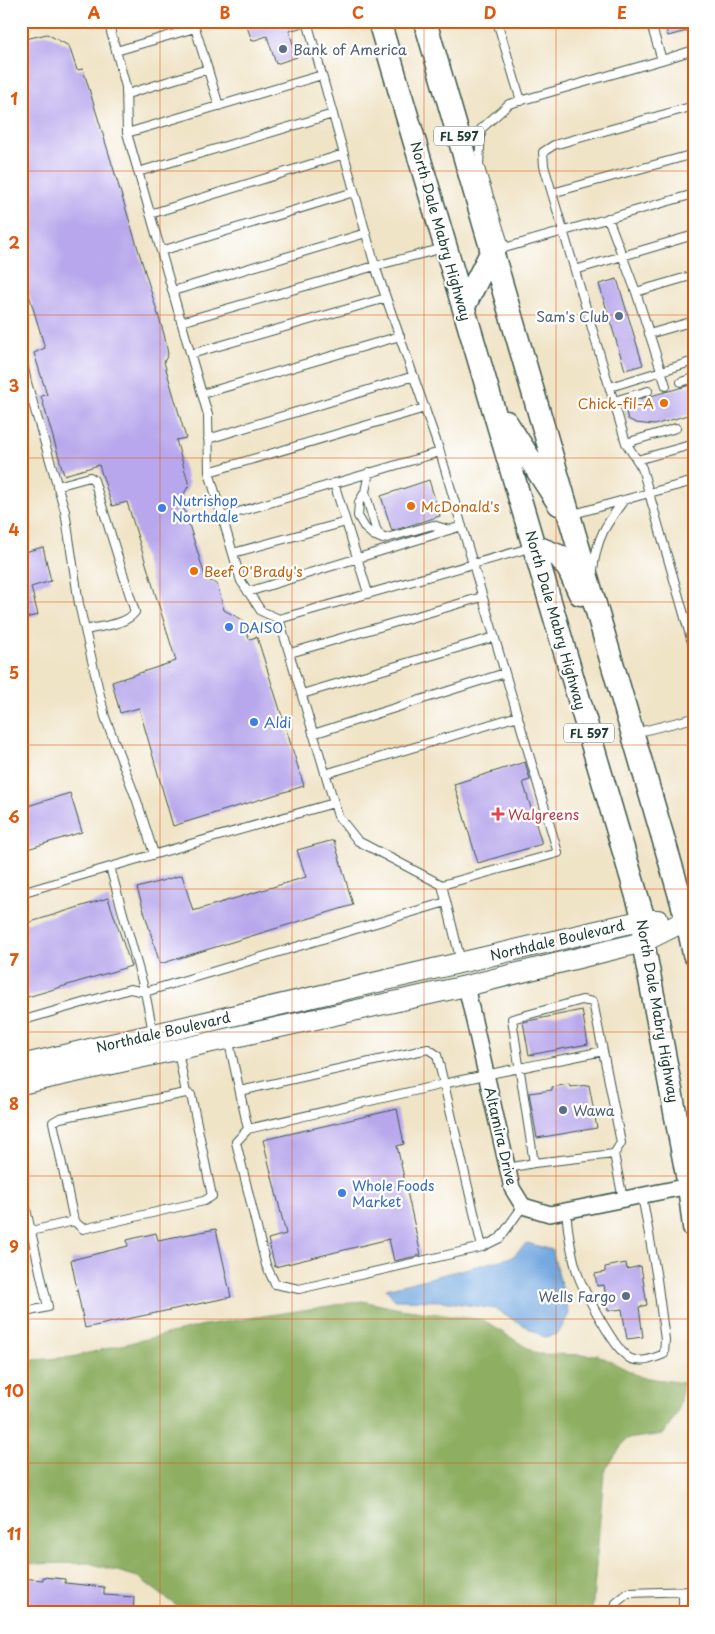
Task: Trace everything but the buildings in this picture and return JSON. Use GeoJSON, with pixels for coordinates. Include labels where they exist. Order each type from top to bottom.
{"type":"FeatureCollection","features":[{"type":"Feature","properties":{"kind":"main road","name":"North Dale Mabry Highway"},"geometry":{"type":"LineString","coordinates":[[380,21],[644,920],[643,942],[689,1186],[694,1227]]}},
{"type":"Feature","properties":{"kind":"main road","name":"FL 597"},"geometry":{"type":"LineString","coordinates":[[425,21],[499,249],[568,516],[618,685],[691,919],[694,954]]}},
{"type":"Feature","properties":{"kind":"main road"},"geometry":{"type":"LineString","coordinates":[[464,306],[499,249]]}},
{"type":"Feature","properties":{"kind":"main road"},"geometry":{"type":"LineString","coordinates":[[490,396],[554,499],[568,516]]}},
{"type":"Feature","properties":{"kind":"main road"},"geometry":{"type":"LineString","coordinates":[[534,546],[559,556],[569,570],[618,685]]}},
{"type":"Feature","properties":{"kind":"street","name":"Northdale Boulevard"},"geometry":{"type":"LineString","coordinates":[[21,1065],[644,920],[691,919]]}},
{"type":"Feature","properties":{"kind":"street","name":"Northdale Boulevard"},"geometry":{"type":"LineString","coordinates":[[21,1084],[466,986],[643,942],[691,919]]}},
{"type":"Feature","properties":{"kind":"street"},"geometry":{"type":"LineString","coordinates":[[466,986],[490,968],[554,940]]}},
{"type":"Feature","properties":{"kind":"street"},"geometry":{"type":"LineString","coordinates":[[356,1010],[399,991],[448,975],[458,968],[461,962]]}},
{"type":"Feature","properties":{"kind":"street","name":"Altamira Drive"},"geometry":{"type":"LineString","coordinates":[[466,986],[512,1188],[523,1206]]}},
{"type":"Feature","properties":{"kind":"street"},"geometry":{"type":"LineString","coordinates":[[223,1018],[228,1038]]}},
{"type":"Feature","properties":{"kind":"street"},"geometry":{"type":"LineString","coordinates":[[523,1206],[550,1214],[689,1186]]}},
{"type":"Feature","properties":{"kind":"lane"},"geometry":{"type":"LineString","coordinates":[[108,21],[126,86],[127,133],[208,415],[208,472],[241,581],[261,611],[279,619],[534,546]]}},
{"type":"Feature","properties":{"kind":"lane"},"geometry":{"type":"LineString","coordinates":[[279,619],[338,816],[358,841],[442,884],[558,853],[440,452],[375,266],[307,21]]}},
{"type":"Feature","properties":{"kind":"lane"},"geometry":{"type":"LineString","coordinates":[[497,21],[521,101]]}},
{"type":"Feature","properties":{"kind":"lane"},"geometry":{"type":"LineString","coordinates":[[650,21],[662,60]]}},
{"type":"Feature","properties":{"kind":"lane"},"geometry":{"type":"LineString","coordinates":[[116,51],[194,25],[219,106]]}},
{"type":"Feature","properties":{"kind":"lane"},"geometry":{"type":"LineString","coordinates":[[694,50],[509,104],[481,129],[479,164],[499,249],[694,194]]}},
{"type":"Feature","properties":{"kind":"lane"},"geometry":{"type":"LineString","coordinates":[[126,94],[208,69]]}},
{"type":"Feature","properties":{"kind":"lane"},"geometry":{"type":"LineString","coordinates":[[127,133],[322,75]]}},
{"type":"Feature","properties":{"kind":"lane"},"geometry":{"type":"LineString","coordinates":[[694,106],[554,145],[543,152],[544,166],[626,443],[642,468],[694,649]]}},
{"type":"Feature","properties":{"kind":"lane"},"geometry":{"type":"LineString","coordinates":[[138,172],[333,114]]}},
{"type":"Feature","properties":{"kind":"lane"},"geometry":{"type":"LineString","coordinates":[[150,214],[344,154]]}},
{"type":"Feature","properties":{"kind":"lane"},"geometry":{"type":"LineString","coordinates":[[552,193],[694,154]]}},
{"type":"Feature","properties":{"kind":"lane"},"geometry":{"type":"LineString","coordinates":[[161,251],[354,192]]}},
{"type":"Feature","properties":{"kind":"lane"},"geometry":{"type":"LineString","coordinates":[[608,218],[636,292],[666,386]]}},
{"type":"Feature","properties":{"kind":"lane"},"geometry":{"type":"LineString","coordinates":[[173,291],[366,233]]}},
{"type":"Feature","properties":{"kind":"lane"},"geometry":{"type":"LineString","coordinates":[[575,270],[694,235]]}},
{"type":"Feature","properties":{"kind":"lane"},"geometry":{"type":"LineString","coordinates":[[181,322],[446,247]]}},
{"type":"Feature","properties":{"kind":"lane"},"geometry":{"type":"LineString","coordinates":[[636,292],[694,275]]}},
{"type":"Feature","properties":{"kind":"lane"},"geometry":{"type":"LineString","coordinates":[[191,354],[386,298]]}},
{"type":"Feature","properties":{"kind":"lane"},"geometry":{"type":"LineString","coordinates":[[649,334],[694,321]]}},
{"type":"Feature","properties":{"kind":"lane"},"geometry":{"type":"LineString","coordinates":[[202,394],[400,336]]}},
{"type":"Feature","properties":{"kind":"lane"},"geometry":{"type":"LineString","coordinates":[[21,353],[27,382],[65,511],[74,581],[105,717],[137,801],[154,854]]}},
{"type":"Feature","properties":{"kind":"lane"},"geometry":{"type":"LineString","coordinates":[[610,387],[694,361]]}},
{"type":"Feature","properties":{"kind":"lane"},"geometry":{"type":"LineString","coordinates":[[208,439],[414,376]]}},
{"type":"Feature","properties":{"kind":"lane"},"geometry":{"type":"LineString","coordinates":[[681,382],[694,378]]}},
{"type":"Feature","properties":{"kind":"lane"},"geometry":{"type":"LineString","coordinates":[[614,401],[648,391]]}},
{"type":"Feature","properties":{"kind":"lane"},"geometry":{"type":"LineString","coordinates":[[208,472],[425,408]]}},
{"type":"Feature","properties":{"kind":"lane"},"geometry":{"type":"LineString","coordinates":[[626,443],[676,428]]}},
{"type":"Feature","properties":{"kind":"lane"},"geometry":{"type":"LineString","coordinates":[[637,460],[694,444]]}},
{"type":"Feature","properties":{"kind":"lane"},"geometry":{"type":"LineString","coordinates":[[222,517],[440,452]]}},
{"type":"Feature","properties":{"kind":"lane"},"geometry":{"type":"LineString","coordinates":[[369,472],[366,492],[376,529],[383,539]]}},
{"type":"Feature","properties":{"kind":"lane"},"geometry":{"type":"LineString","coordinates":[[57,486],[90,477],[94,480],[135,612],[131,617],[122,621],[85,630]]}},
{"type":"Feature","properties":{"kind":"lane"},"geometry":{"type":"LineString","coordinates":[[568,516],[694,480]]}},
{"type":"Feature","properties":{"kind":"lane"},"geometry":{"type":"LineString","coordinates":[[334,483],[368,594]]}},
{"type":"Feature","properties":{"kind":"lane"},"geometry":{"type":"LineString","coordinates":[[366,492],[359,502],[358,516],[365,528],[373,535],[383,539],[433,525],[449,530]]}},
{"type":"Feature","properties":{"kind":"lane"},"geometry":{"type":"LineString","coordinates":[[591,592],[600,538],[624,500]]}},
{"type":"Feature","properties":{"kind":"lane"},"geometry":{"type":"LineString","coordinates":[[233,553],[346,522]]}},
{"type":"Feature","properties":{"kind":"lane"},"geometry":{"type":"LineString","coordinates":[[248,592],[462,526]]}},
{"type":"Feature","properties":{"kind":"lane"},"geometry":{"type":"LineString","coordinates":[[290,653],[482,597]]}},
{"type":"Feature","properties":{"kind":"lane"},"geometry":{"type":"LineString","coordinates":[[302,694],[494,637]]}},
{"type":"Feature","properties":{"kind":"lane"},"geometry":{"type":"LineString","coordinates":[[313,734],[505,674]]}},
{"type":"Feature","properties":{"kind":"lane"},"geometry":{"type":"LineString","coordinates":[[325,774],[518,716]]}},
{"type":"Feature","properties":{"kind":"lane"},"geometry":{"type":"LineString","coordinates":[[633,734],[694,718]]}},
{"type":"Feature","properties":{"kind":"lane"},"geometry":{"type":"LineString","coordinates":[[21,893],[334,804]]}},
{"type":"Feature","properties":{"kind":"lane"},"geometry":{"type":"LineString","coordinates":[[110,867],[145,992],[154,1034]]}},
{"type":"Feature","properties":{"kind":"lane"},"geometry":{"type":"LineString","coordinates":[[442,884],[461,962]]}},
{"type":"Feature","properties":{"kind":"lane"},"geometry":{"type":"LineString","coordinates":[[24,1020],[130,989],[145,992],[446,902]]}},
{"type":"Feature","properties":{"kind":"lane"},"geometry":{"type":"LineString","coordinates":[[534,1163],[512,1019],[582,1000],[593,1002],[621,1143],[614,1154],[623,1199]]}},
{"type":"Feature","properties":{"kind":"lane"},"geometry":{"type":"LineString","coordinates":[[228,1038],[248,1129]]}},
{"type":"Feature","properties":{"kind":"lane"},"geometry":{"type":"LineString","coordinates":[[178,1049],[186,1093]]}},
{"type":"Feature","properties":{"kind":"lane"},"geometry":{"type":"LineString","coordinates":[[240,1091],[428,1049],[437,1055],[482,1246]]}},
{"type":"Feature","properties":{"kind":"lane"},"geometry":{"type":"LineString","coordinates":[[523,1206],[500,1238],[482,1246],[299,1289],[275,1284],[266,1265],[236,1142],[248,1129],[486,1074],[603,1051]]}},
{"type":"Feature","properties":{"kind":"lane"},"geometry":{"type":"LineString","coordinates":[[186,1093],[191,1095],[212,1196],[204,1201],[83,1229],[74,1221],[53,1122],[60,1118],[186,1093]]}},
{"type":"Feature","properties":{"kind":"lane"},"geometry":{"type":"LineString","coordinates":[[508,1168],[534,1163],[614,1154]]}},
{"type":"Feature","properties":{"kind":"lane"},"geometry":{"type":"LineString","coordinates":[[21,1187],[48,1307],[21,1313]]}},
{"type":"Feature","properties":{"kind":"lane"},"geometry":{"type":"LineString","coordinates":[[566,1211],[569,1243],[578,1277],[613,1342],[629,1358],[645,1362],[664,1354],[665,1340],[657,1278],[642,1196]]}},
{"type":"Feature","properties":{"kind":"lane"},"geometry":{"type":"LineString","coordinates":[[31,1231],[74,1221]]}},
{"type":"Feature","properties":{"kind":"lane"},"geometry":{"type":"LineString","coordinates":[[615,1613],[616,1603],[628,1593],[694,1591]]}},
{"type":"Feature","properties":{"kind":"lane"},"geometry":{"type":"LineString","coordinates":[[683,1592],[683,1613]]}},
{"type":"Feature","properties":{"kind":"green space"},"geometry":{"type":"Polygon","coordinates":[[[362,1301],[400,1309],[483,1320],[537,1354],[598,1355],[641,1377],[684,1383],[677,1413],[664,1434],[626,1439],[604,1472],[592,1613],[186,1613],[138,1577],[89,1563],[21,1564],[21,1361],[72,1357],[204,1325],[362,1301]]]}},
{"type":"Feature","properties":{"kind":"water"},"geometry":{"type":"Polygon","coordinates":[[[527,1243],[552,1250],[569,1314],[558,1334],[544,1337],[495,1309],[441,1301],[395,1300],[386,1289],[512,1257],[527,1243]]]}},
{"type":"Feature","properties":{"kind":"place","name":"Bank of America"},"geometry":{"type":"Point","coordinates":[283,49]}},
{"type":"Feature","properties":{"kind":"place","name":"Sam's Club"},"geometry":{"type":"Point","coordinates":[619,316]}},
{"type":"Feature","properties":{"kind":"place","name":"Chick-fil-A"},"geometry":{"type":"Point","coordinates":[664,403]}},
{"type":"Feature","properties":{"kind":"place","name":"McDonald's"},"geometry":{"type":"Point","coordinates":[411,506]}},
{"type":"Feature","properties":{"kind":"place","name":"Nutrishop Northdale"},"geometry":{"type":"Point","coordinates":[162,508]}},
{"type":"Feature","properties":{"kind":"place","name":"Beef O'Brady's"},"geometry":{"type":"Point","coordinates":[194,571]}},
{"type":"Feature","properties":{"kind":"place","name":"DAISO"},"geometry":{"type":"Point","coordinates":[229,627]}},
{"type":"Feature","properties":{"kind":"place","name":"Aldi"},"geometry":{"type":"Point","coordinates":[254,722]}},
{"type":"Feature","properties":{"kind":"place","name":"Walgreens"},"geometry":{"type":"Point","coordinates":[498,814]}},
{"type":"Feature","properties":{"kind":"place","name":"Wawa"},"geometry":{"type":"Point","coordinates":[563,1110]}},
{"type":"Feature","properties":{"kind":"place","name":"Whole Foods Market"},"geometry":{"type":"Point","coordinates":[342,1193]}},
{"type":"Feature","properties":{"kind":"place","name":"Wells Fargo"},"geometry":{"type":"Point","coordinates":[626,1296]}}]}
